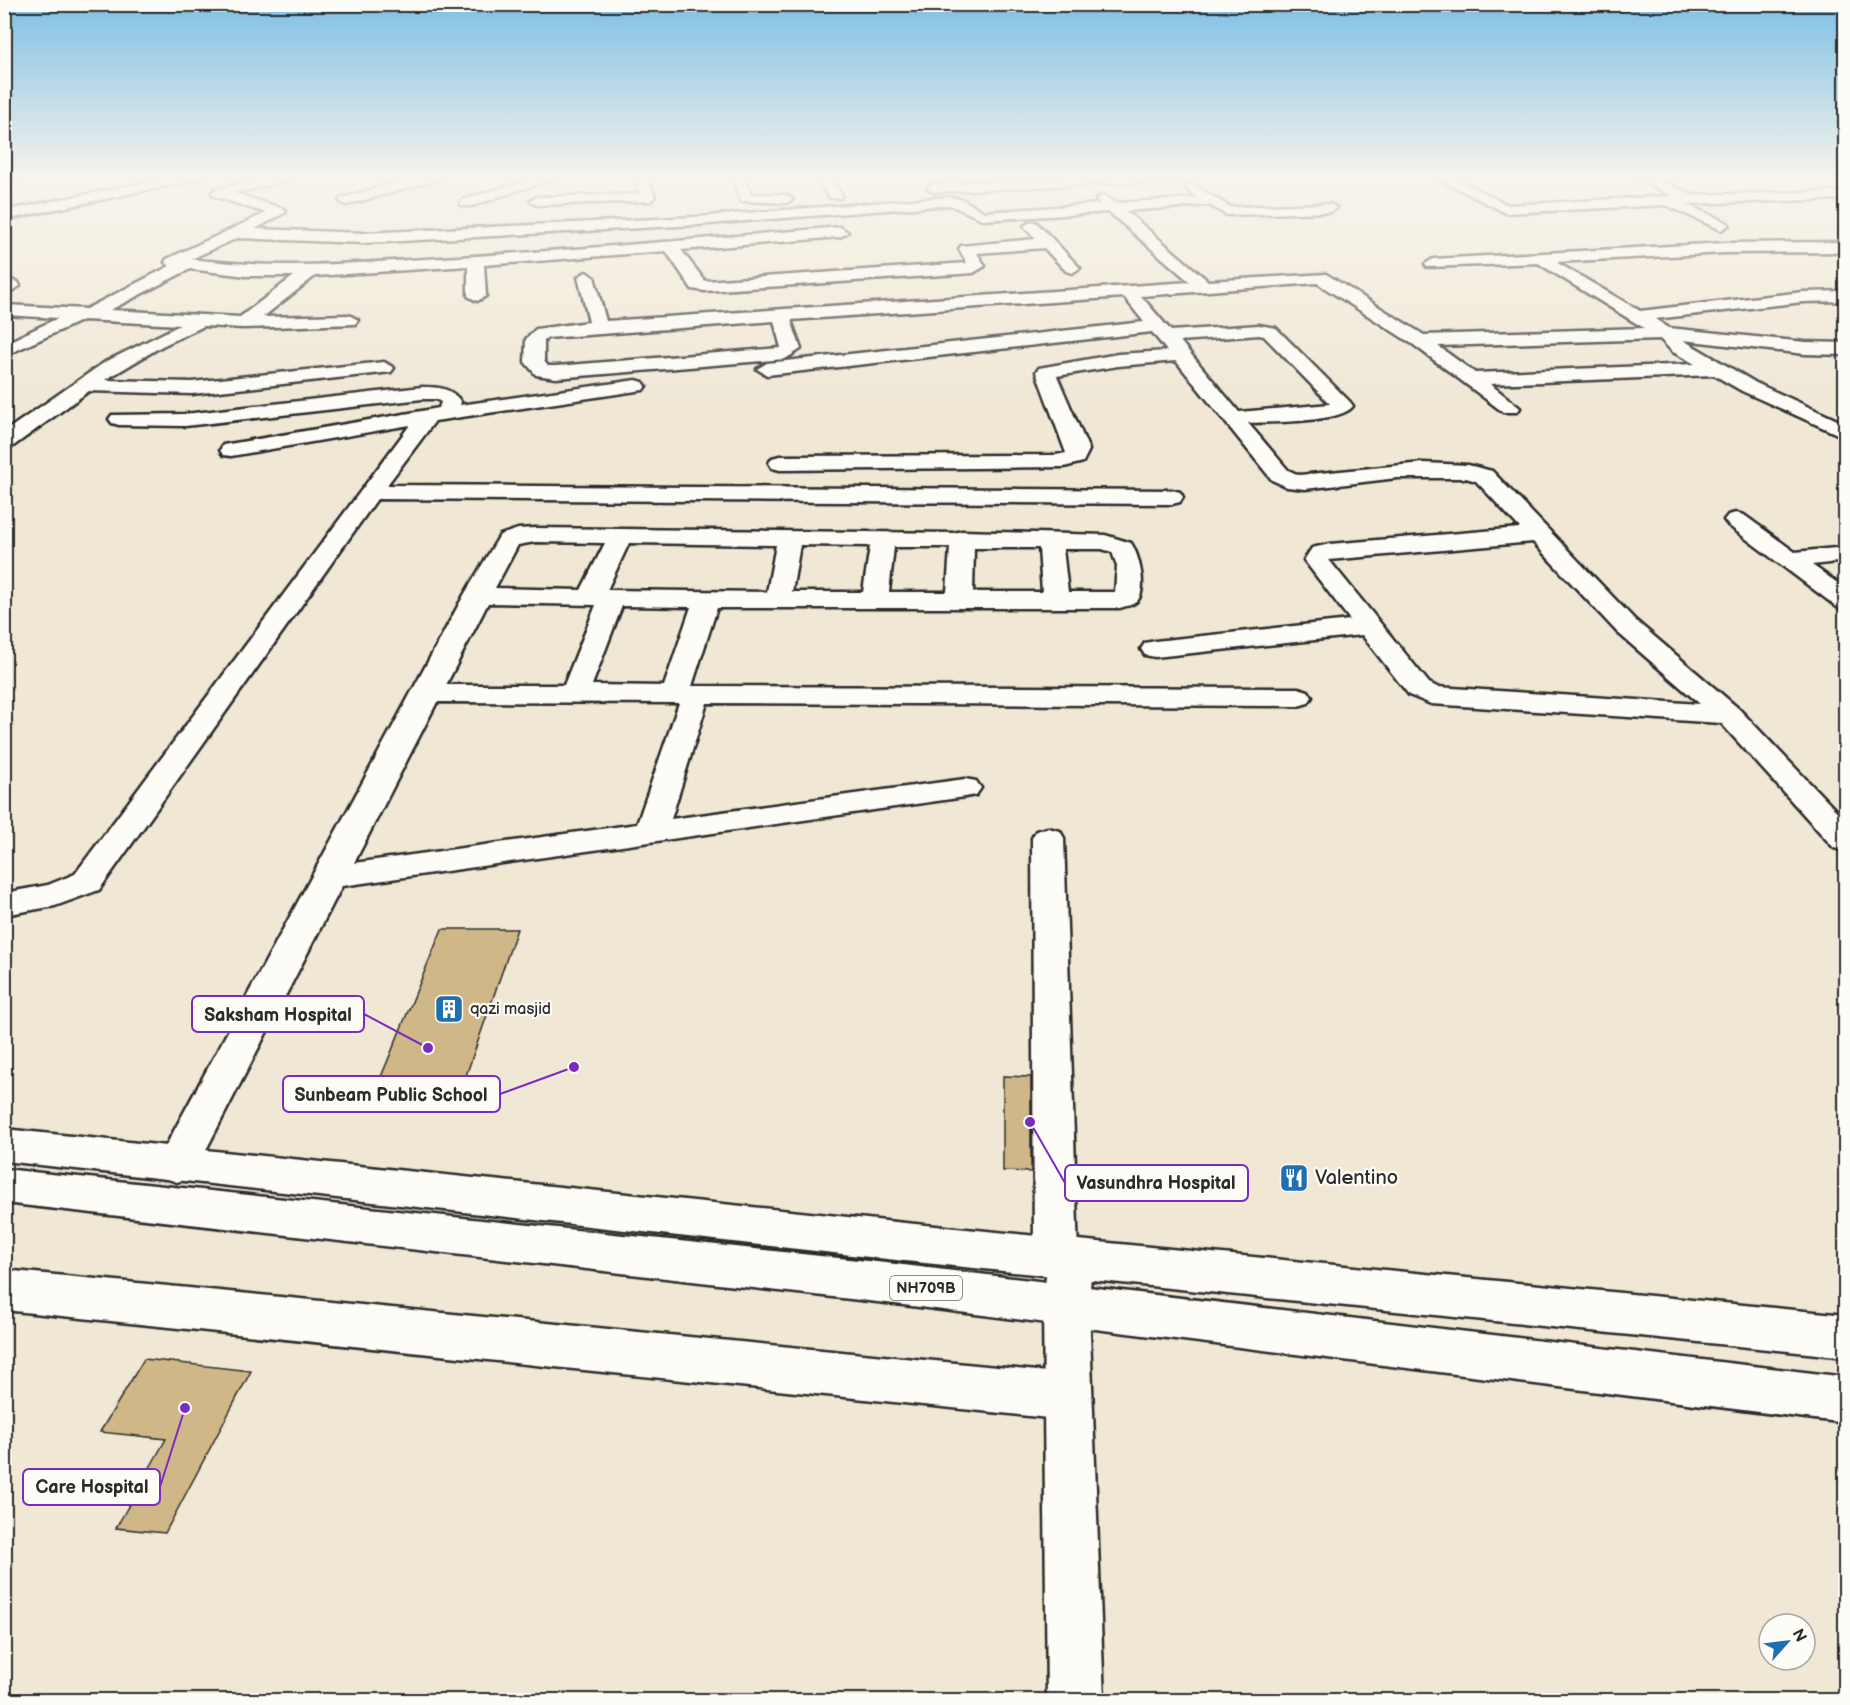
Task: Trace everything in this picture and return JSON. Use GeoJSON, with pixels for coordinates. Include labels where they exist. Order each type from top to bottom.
{"type":"FeatureCollection","features":[{"type":"Feature","properties":{"kind":"main road"},"geometry":{"type":"LineString","coordinates":[[186,256],[173,262],[255,271],[311,271],[541,256]]}},
{"type":"Feature","properties":{"kind":"main road"},"geometry":{"type":"LineString","coordinates":[[477,296],[481,261],[484,256]]}},
{"type":"Feature","properties":{"kind":"main road"},"geometry":{"type":"LineString","coordinates":[[678,256],[698,285],[705,286],[973,268],[977,266],[971,256]]}},
{"type":"Feature","properties":{"kind":"main road"},"geometry":{"type":"LineString","coordinates":[[1059,256],[1072,268]]}},
{"type":"Feature","properties":{"kind":"main road"},"geometry":{"type":"LineString","coordinates":[[1169,256],[1204,286]]}},
{"type":"Feature","properties":{"kind":"main road"},"geometry":{"type":"LineString","coordinates":[[1433,264],[1570,256]]}},
{"type":"Feature","properties":{"kind":"main road"},"geometry":{"type":"LineString","coordinates":[[1541,257],[1550,265],[1665,333],[1680,348],[1779,402],[1843,429]]}},
{"type":"Feature","properties":{"kind":"main road"},"geometry":{"type":"LineString","coordinates":[[4,351],[185,265]]}},
{"type":"Feature","properties":{"kind":"main road"},"geometry":{"type":"LineString","coordinates":[[244,322],[311,271]]}},
{"type":"Feature","properties":{"kind":"main road"},"geometry":{"type":"LineString","coordinates":[[586,277],[598,327]]}},
{"type":"Feature","properties":{"kind":"main road"},"geometry":{"type":"LineString","coordinates":[[781,315],[792,348],[784,353],[556,372],[543,371],[534,362],[535,339],[542,333],[598,327],[1320,278],[1420,341],[1510,408]]}},
{"type":"Feature","properties":{"kind":"main road"},"geometry":{"type":"LineString","coordinates":[[4,284],[12,286],[4,291]]}},
{"type":"Feature","properties":{"kind":"main road"},"geometry":{"type":"LineString","coordinates":[[1129,292],[1235,418],[1272,467],[1288,480],[1305,482],[1413,471],[1474,472],[1490,482],[1626,626],[1729,716],[1845,841]]}},
{"type":"Feature","properties":{"kind":"main road"},"geometry":{"type":"LineString","coordinates":[[1638,316],[1792,298],[1845,296]]}},
{"type":"Feature","properties":{"kind":"main road"},"geometry":{"type":"LineString","coordinates":[[4,310],[204,321],[349,320]]}},
{"type":"Feature","properties":{"kind":"main road"},"geometry":{"type":"LineString","coordinates":[[4,442],[132,354],[204,321]]}},
{"type":"Feature","properties":{"kind":"main road"},"geometry":{"type":"LineString","coordinates":[[678,381],[1161,331],[1259,330],[1270,332],[1343,406],[1332,411],[1235,418]]}},
{"type":"Feature","properties":{"kind":"main road"},"geometry":{"type":"LineString","coordinates":[[1420,341],[1665,333],[1805,348],[1845,349]]}},
{"type":"Feature","properties":{"kind":"main road"},"geometry":{"type":"LineString","coordinates":[[780,463],[1056,462],[1071,459],[1075,457],[1078,450],[1046,372],[1118,360],[1182,355]]}},
{"type":"Feature","properties":{"kind":"main road"},"geometry":{"type":"LineString","coordinates":[[85,385],[176,388],[384,368]]}},
{"type":"Feature","properties":{"kind":"main road"},"geometry":{"type":"LineString","coordinates":[[1469,379],[1718,369]]}},
{"type":"Feature","properties":{"kind":"main road"},"geometry":{"type":"LineString","coordinates":[[294,407],[312,376]]}},
{"type":"Feature","properties":{"kind":"main road"},"geometry":{"type":"LineString","coordinates":[[248,412],[272,380]]}},
{"type":"Feature","properties":{"kind":"main road"},"geometry":{"type":"LineString","coordinates":[[231,450],[438,415],[655,384]]}},
{"type":"Feature","properties":{"kind":"main road"},"geometry":{"type":"LineString","coordinates":[[4,904],[55,896],[87,882],[370,492],[451,402],[444,394],[436,393],[186,420],[119,419]]}},
{"type":"Feature","properties":{"kind":"main road"},"geometry":{"type":"LineString","coordinates":[[370,492],[1172,497]]}},
{"type":"Feature","properties":{"kind":"main road"},"geometry":{"type":"LineString","coordinates":[[1736,520],[1845,602]]}},
{"type":"Feature","properties":{"kind":"main road"},"geometry":{"type":"LineString","coordinates":[[1538,534],[1322,553],[1316,560],[1419,689],[1437,697],[1729,716]]}},
{"type":"Feature","properties":{"kind":"main road"},"geometry":{"type":"LineString","coordinates":[[177,1165],[328,876],[477,595],[508,540],[518,536],[535,535],[1050,540],[1115,544],[1122,549],[1129,566],[1125,599],[707,600],[477,595]]}},
{"type":"Feature","properties":{"kind":"main road"},"geometry":{"type":"LineString","coordinates":[[575,694],[620,536]]}},
{"type":"Feature","properties":{"kind":"main road"},"geometry":{"type":"LineString","coordinates":[[778,600],[790,537]]}},
{"type":"Feature","properties":{"kind":"main road"},"geometry":{"type":"LineString","coordinates":[[875,599],[883,538]]}},
{"type":"Feature","properties":{"kind":"main road"},"geometry":{"type":"LineString","coordinates":[[960,599],[962,538]]}},
{"type":"Feature","properties":{"kind":"main road"},"geometry":{"type":"LineString","coordinates":[[1050,540],[1056,600]]}},
{"type":"Feature","properties":{"kind":"main road"},"geometry":{"type":"LineString","coordinates":[[1790,560],[1845,554]]}},
{"type":"Feature","properties":{"kind":"main road"},"geometry":{"type":"LineString","coordinates":[[651,831],[707,600]]}},
{"type":"Feature","properties":{"kind":"main road"},"geometry":{"type":"LineString","coordinates":[[1155,649],[1368,626]]}},
{"type":"Feature","properties":{"kind":"main road"},"geometry":{"type":"LineString","coordinates":[[425,693],[1298,697]]}},
{"type":"Feature","properties":{"kind":"main road"},"geometry":{"type":"LineString","coordinates":[[328,876],[965,788]]}},
{"type":"Feature","properties":{"kind":"main road"},"geometry":{"type":"LineString","coordinates":[[1047,838],[1066,1307],[1076,1701]]}},
{"type":"Feature","properties":{"kind":"main road"},"geometry":{"type":"LineString","coordinates":[[4,1145],[893,1241],[1063,1256],[1845,1336]]}},
{"type":"Feature","properties":{"kind":"main road","name":"NH709B"},"geometry":{"type":"LineString","coordinates":[[4,1186],[895,1284],[1066,1307],[1845,1400]]}},
{"type":"Feature","properties":{"kind":"main road"},"geometry":{"type":"LineString","coordinates":[[4,1290],[1068,1397]]}},
{"type":"Feature","properties":{"kind":"building","name":"qazi masjid"},"geometry":{"type":"Polygon","coordinates":[[[442,929],[517,929],[461,1090],[376,1089],[442,929]]]}},
{"type":"Feature","properties":{"kind":"building"},"geometry":{"type":"Polygon","coordinates":[[[1003,1076],[1031,1077],[1031,1172],[1003,1171],[1003,1076]]]}},
{"type":"Feature","properties":{"kind":"building"},"geometry":{"type":"Polygon","coordinates":[[[144,1359],[251,1371],[165,1533],[116,1528],[166,1439],[100,1432],[144,1359]]]}},
{"type":"Feature","properties":{"kind":"place","name":"qazi masjid"},"geometry":{"type":"Point","coordinates":[449,1009]}},
{"type":"Feature","properties":{"kind":"place","name":"Saksham Hospital"},"geometry":{"type":"Point","coordinates":[428,1048]}},
{"type":"Feature","properties":{"kind":"place","name":"Sunbeam Public School"},"geometry":{"type":"Point","coordinates":[574,1067]}},
{"type":"Feature","properties":{"kind":"place","name":"Vasundhra Hospital"},"geometry":{"type":"Point","coordinates":[1030,1122]}},
{"type":"Feature","properties":{"kind":"place","name":"Valentino"},"geometry":{"type":"Point","coordinates":[1294,1178]}},
{"type":"Feature","properties":{"kind":"place","name":"Care Hospital"},"geometry":{"type":"Point","coordinates":[185,1408]}}]}
